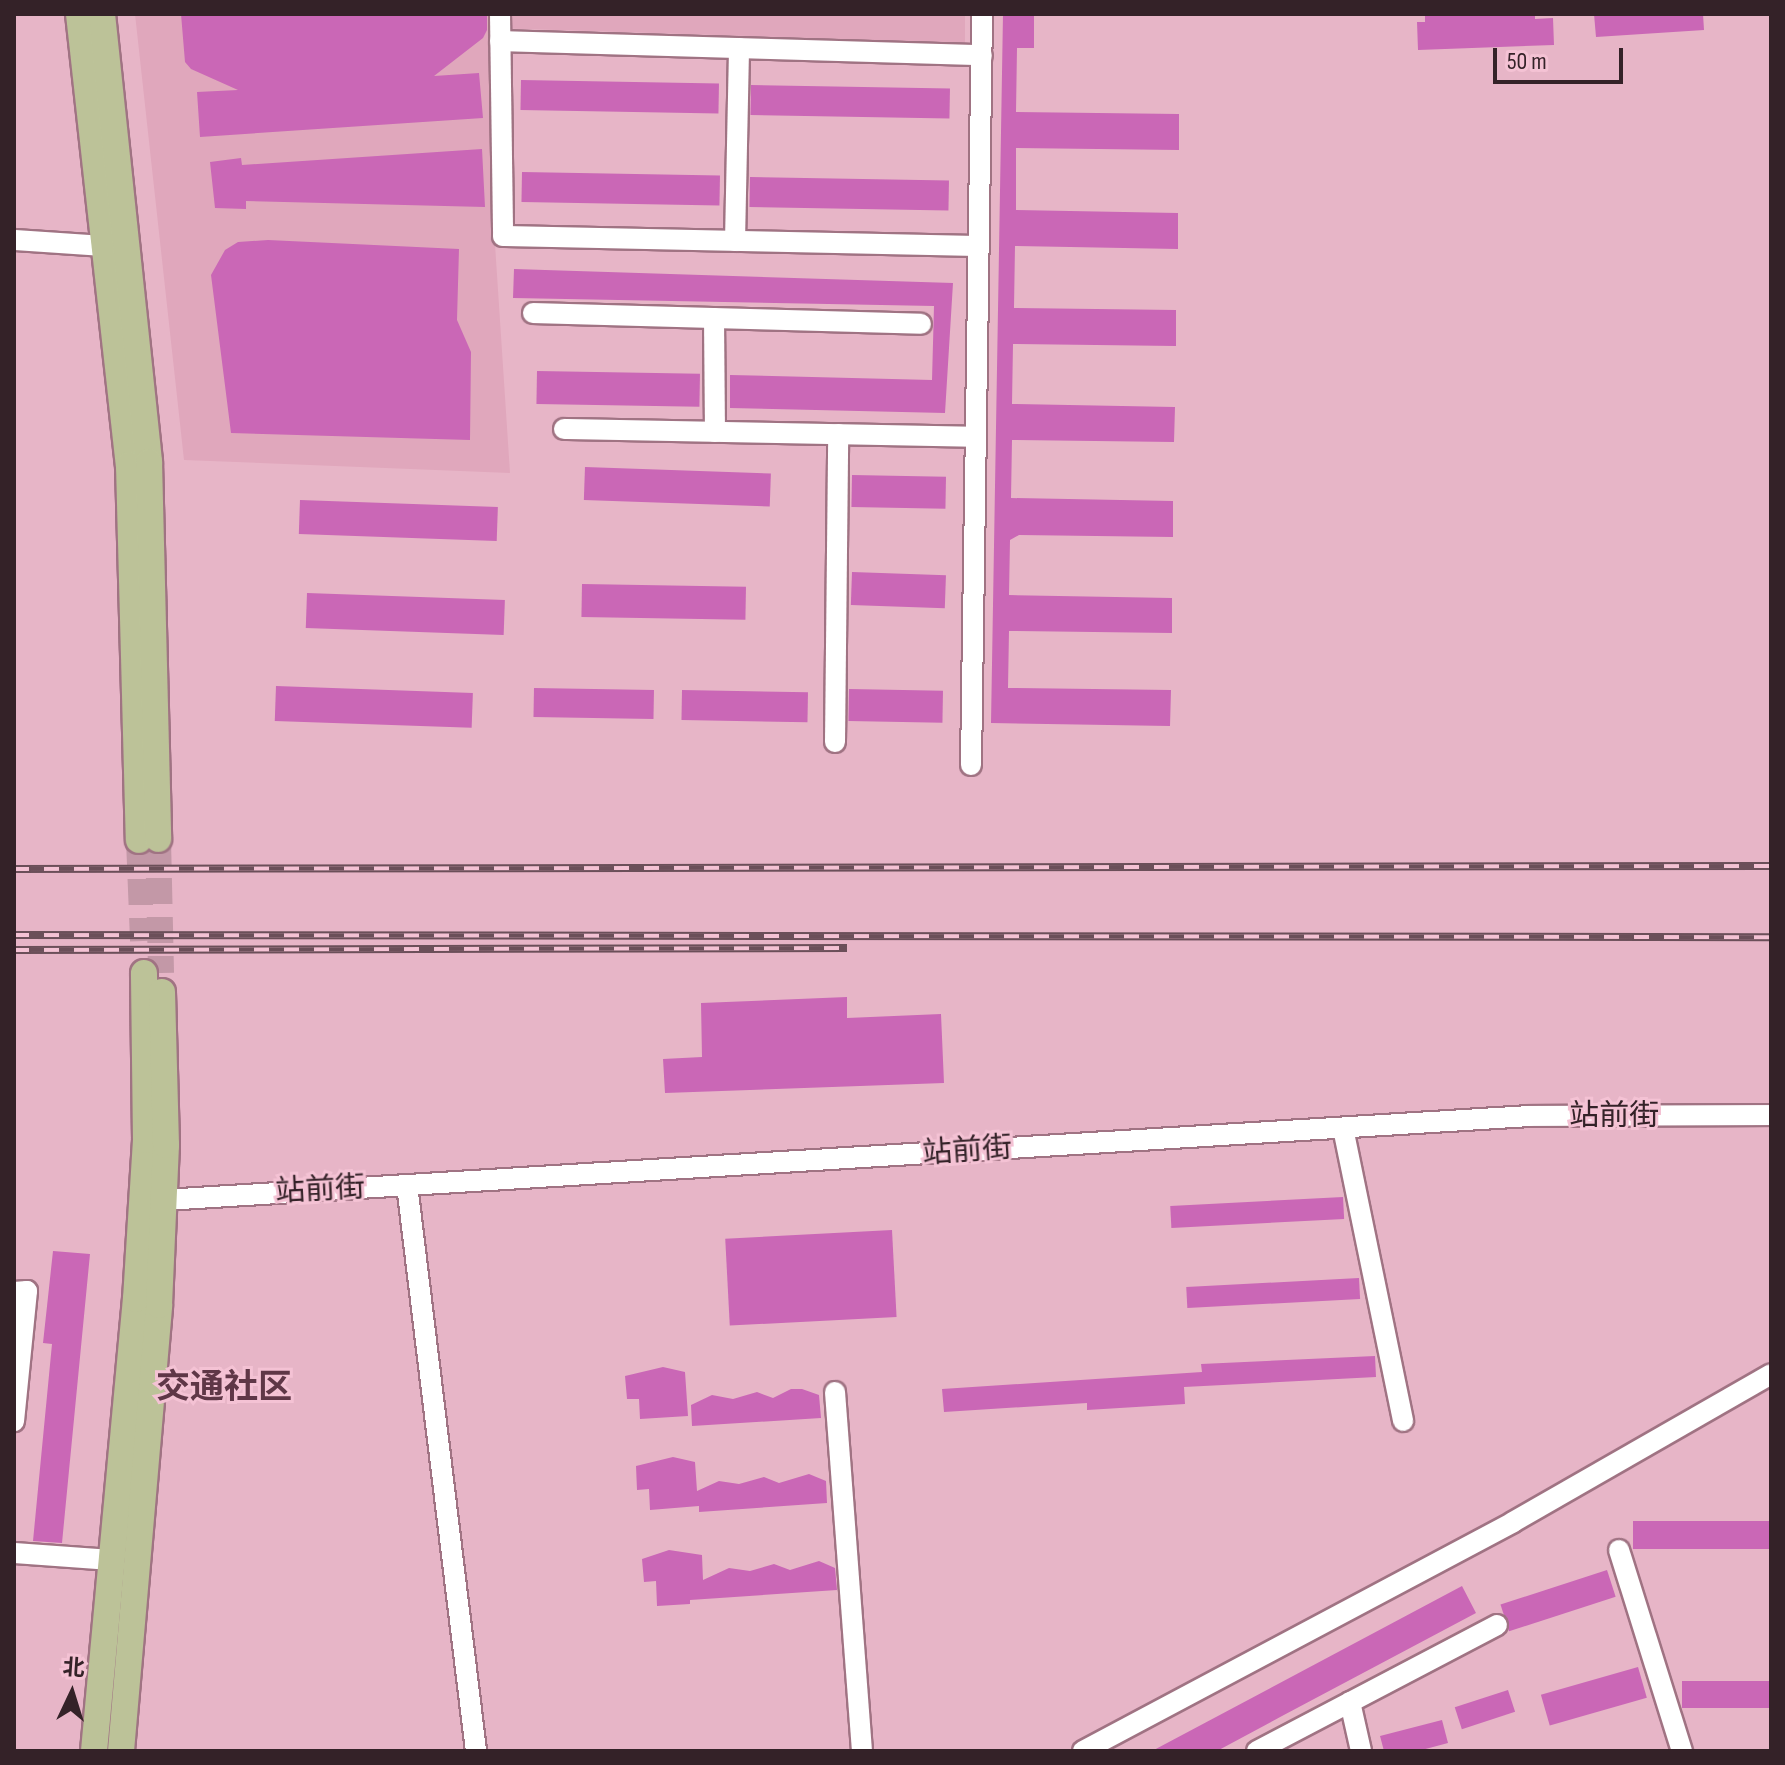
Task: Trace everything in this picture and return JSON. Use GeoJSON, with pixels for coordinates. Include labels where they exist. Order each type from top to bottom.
{"type":"FeatureCollection","features":[{"type":"Feature","properties":{"kind":"main road"},"geometry":{"type":"LineString","coordinates":[[79,14],[129,465],[149,840],[149,462],[102,14]]}},
{"type":"Feature","properties":{"kind":"main road"},"geometry":{"type":"LineString","coordinates":[[94,1751],[136,1299],[152,973],[166,1145],[164,1200],[159,1305],[121,1751]]}},
{"type":"Feature","properties":{"kind":"street"},"geometry":{"type":"LineString","coordinates":[[500,14],[503,236],[979,246]]}},
{"type":"Feature","properties":{"kind":"street"},"geometry":{"type":"LineString","coordinates":[[971,765],[982,14]]}},
{"type":"Feature","properties":{"kind":"street"},"geometry":{"type":"LineString","coordinates":[[500,41],[982,55]]}},
{"type":"Feature","properties":{"kind":"street"},"geometry":{"type":"LineString","coordinates":[[735,241],[739,48]]}},
{"type":"Feature","properties":{"kind":"street"},"geometry":{"type":"LineString","coordinates":[[14,240],[105,246]]}},
{"type":"Feature","properties":{"kind":"street"},"geometry":{"type":"LineString","coordinates":[[533,313],[921,324]]}},
{"type":"Feature","properties":{"kind":"street"},"geometry":{"type":"LineString","coordinates":[[714,318],[715,432]]}},
{"type":"Feature","properties":{"kind":"street"},"geometry":{"type":"LineString","coordinates":[[564,429],[976,437]]}},
{"type":"Feature","properties":{"kind":"street"},"geometry":{"type":"LineString","coordinates":[[835,742],[838,434]]}},
{"type":"Feature","properties":{"kind":"street","name":"站前街"},"geometry":{"type":"LineString","coordinates":[[164,1200],[1529,1116],[1771,1115]]}},
{"type":"Feature","properties":{"kind":"street"},"geometry":{"type":"LineString","coordinates":[[1343,1128],[1403,1421]]}},
{"type":"Feature","properties":{"kind":"street"},"geometry":{"type":"LineString","coordinates":[[407,1185],[476,1751]]}},
{"type":"Feature","properties":{"kind":"street"},"geometry":{"type":"LineString","coordinates":[[14,1292],[27,1291],[14,1421]]}},
{"type":"Feature","properties":{"kind":"street"},"geometry":{"type":"LineString","coordinates":[[1083,1751],[1513,1522],[1771,1374]]}},
{"type":"Feature","properties":{"kind":"street"},"geometry":{"type":"LineString","coordinates":[[835,1392],[862,1751]]}},
{"type":"Feature","properties":{"kind":"street"},"geometry":{"type":"LineString","coordinates":[[1619,1550],[1682,1751]]}},
{"type":"Feature","properties":{"kind":"street"},"geometry":{"type":"LineString","coordinates":[[14,1553],[112,1560]]}},
{"type":"Feature","properties":{"kind":"street"},"geometry":{"type":"LineString","coordinates":[[1257,1751],[1497,1625]]}},
{"type":"Feature","properties":{"kind":"street"},"geometry":{"type":"LineString","coordinates":[[1350,1702],[1361,1751]]}},
{"type":"Feature","properties":{"kind":"shaded area"},"geometry":{"type":"Polygon","coordinates":[[[135,14],[965,14],[965,43],[495,28],[490,56],[494,229],[510,473],[184,460],[135,14]]]}},
{"type":"Feature","properties":{"kind":"building"},"geometry":{"type":"Polygon","coordinates":[[[181,14],[487,14],[487,30],[483,38],[434,76],[479,73],[483,118],[200,137],[197,92],[238,90],[191,69],[185,62],[181,14]]]}},
{"type":"Feature","properties":{"kind":"building"},"geometry":{"type":"Polygon","coordinates":[[[1003,14],[1034,14],[1034,48],[1017,48],[1016,112],[1179,114],[1179,150],[1016,148],[1016,210],[1178,213],[1178,249],[1015,246],[1014,308],[1176,310],[1176,346],[1013,344],[1012,404],[1175,407],[1174,442],[1012,440],[1011,498],[1173,501],[1173,537],[1019,535],[1010,540],[1009,595],[1172,598],[1172,633],[1009,631],[1008,688],[1171,690],[1170,726],[991,723],[1003,14]]]}},
{"type":"Feature","properties":{"kind":"building"},"geometry":{"type":"Polygon","coordinates":[[[1535,14],[1535,19],[1553,18],[1554,45],[1418,50],[1417,22],[1425,22],[1425,15],[1535,14]]]}},
{"type":"Feature","properties":{"kind":"building"},"geometry":{"type":"Polygon","coordinates":[[[1594,14],[1703,14],[1704,30],[1596,37],[1594,14]]]}},
{"type":"Feature","properties":{"kind":"building"},"geometry":{"type":"Polygon","coordinates":[[[521,80],[719,83],[718,113],[520,110],[521,80]]]}},
{"type":"Feature","properties":{"kind":"building"},"geometry":{"type":"Polygon","coordinates":[[[751,85],[950,88],[949,118],[750,115],[751,85]]]}},
{"type":"Feature","properties":{"kind":"building"},"geometry":{"type":"Polygon","coordinates":[[[482,149],[485,207],[246,201],[246,209],[215,208],[210,162],[241,158],[242,165],[482,149]]]}},
{"type":"Feature","properties":{"kind":"building"},"geometry":{"type":"Polygon","coordinates":[[[522,172],[720,175],[719,205],[521,202],[522,172]]]}},
{"type":"Feature","properties":{"kind":"building"},"geometry":{"type":"Polygon","coordinates":[[[750,177],[949,180],[948,210],[749,207],[750,177]]]}},
{"type":"Feature","properties":{"kind":"building"},"geometry":{"type":"Polygon","coordinates":[[[268,240],[459,249],[457,320],[471,352],[470,440],[231,433],[211,275],[225,250],[238,242],[268,240]]]}},
{"type":"Feature","properties":{"kind":"building"},"geometry":{"type":"Polygon","coordinates":[[[514,269],[953,283],[945,413],[730,408],[730,375],[932,380],[934,306],[513,298],[514,269]]]}},
{"type":"Feature","properties":{"kind":"building"},"geometry":{"type":"Polygon","coordinates":[[[537,371],[700,374],[699,407],[536,404],[537,371]]]}},
{"type":"Feature","properties":{"kind":"building"},"geometry":{"type":"Polygon","coordinates":[[[585,467],[771,473],[770,506],[584,500],[585,467]]]}},
{"type":"Feature","properties":{"kind":"building"},"geometry":{"type":"Polygon","coordinates":[[[852,475],[946,477],[945,509],[851,507],[852,475]]]}},
{"type":"Feature","properties":{"kind":"building"},"geometry":{"type":"Polygon","coordinates":[[[300,500],[498,507],[497,541],[299,534],[300,500]]]}},
{"type":"Feature","properties":{"kind":"building"},"geometry":{"type":"Polygon","coordinates":[[[852,572],[946,575],[945,608],[851,605],[852,572]]]}},
{"type":"Feature","properties":{"kind":"building"},"geometry":{"type":"Polygon","coordinates":[[[582,584],[746,587],[745,620],[581,617],[582,584]]]}},
{"type":"Feature","properties":{"kind":"building"},"geometry":{"type":"Polygon","coordinates":[[[307,593],[505,600],[504,635],[306,628],[307,593]]]}},
{"type":"Feature","properties":{"kind":"building"},"geometry":{"type":"Polygon","coordinates":[[[276,686],[473,693],[472,728],[275,721],[276,686]]]}},
{"type":"Feature","properties":{"kind":"building"},"geometry":{"type":"Polygon","coordinates":[[[534,688],[654,690],[653,719],[533,717],[534,688]]]}},
{"type":"Feature","properties":{"kind":"building"},"geometry":{"type":"Polygon","coordinates":[[[849,689],[943,691],[942,723],[848,721],[849,689]]]}},
{"type":"Feature","properties":{"kind":"building"},"geometry":{"type":"Polygon","coordinates":[[[682,690],[808,692],[807,722],[681,720],[682,690]]]}},
{"type":"Feature","properties":{"kind":"building"},"geometry":{"type":"Polygon","coordinates":[[[847,997],[847,1018],[941,1014],[944,1083],[665,1093],[663,1059],[702,1057],[701,1003],[847,997]]]}},
{"type":"Feature","properties":{"kind":"building"},"geometry":{"type":"Polygon","coordinates":[[[1343,1197],[1344,1219],[1171,1228],[1170,1206],[1343,1197]]]}},
{"type":"Feature","properties":{"kind":"building"},"geometry":{"type":"Polygon","coordinates":[[[892,1230],[897,1317],[730,1326],[725,1239],[892,1230]]]}},
{"type":"Feature","properties":{"kind":"building"},"geometry":{"type":"Polygon","coordinates":[[[53,1251],[90,1254],[62,1543],[33,1541],[52,1344],[43,1343],[53,1251]]]}},
{"type":"Feature","properties":{"kind":"building"},"geometry":{"type":"Polygon","coordinates":[[[1359,1278],[1360,1299],[1187,1308],[1186,1287],[1359,1278]]]}},
{"type":"Feature","properties":{"kind":"building"},"geometry":{"type":"Polygon","coordinates":[[[1375,1356],[1376,1377],[1184,1387],[1185,1404],[1087,1410],[1087,1403],[944,1412],[942,1389],[1202,1372],[1201,1364],[1375,1356]]]}},
{"type":"Feature","properties":{"kind":"building"},"geometry":{"type":"Polygon","coordinates":[[[663,1367],[685,1372],[688,1416],[640,1419],[639,1399],[627,1399],[625,1376],[663,1367]]]}},
{"type":"Feature","properties":{"kind":"building"},"geometry":{"type":"Polygon","coordinates":[[[791,1389],[819,1395],[821,1418],[692,1426],[691,1405],[712,1395],[733,1399],[757,1392],[773,1398],[791,1389]]]}},
{"type":"Feature","properties":{"kind":"building"},"geometry":{"type":"Polygon","coordinates":[[[673,1457],[695,1462],[697,1491],[719,1481],[739,1484],[764,1477],[779,1483],[809,1474],[826,1481],[827,1503],[699,1512],[699,1506],[650,1510],[649,1489],[637,1490],[636,1466],[673,1457]]]}},
{"type":"Feature","properties":{"kind":"building"},"geometry":{"type":"Polygon","coordinates":[[[1633,1521],[1771,1521],[1771,1549],[1633,1549],[1633,1521]]]}},
{"type":"Feature","properties":{"kind":"building"},"geometry":{"type":"Polygon","coordinates":[[[669,1550],[702,1555],[703,1580],[729,1568],[750,1571],[774,1564],[790,1570],[819,1561],[835,1568],[837,1590],[690,1600],[690,1604],[657,1606],[656,1581],[644,1582],[642,1559],[669,1550]]]}},
{"type":"Feature","properties":{"kind":"building"},"geometry":{"type":"Polygon","coordinates":[[[1607,1570],[1616,1597],[1509,1631],[1500,1605],[1607,1570]]]}},
{"type":"Feature","properties":{"kind":"building"},"geometry":{"type":"Polygon","coordinates":[[[1462,1586],[1476,1613],[1217,1751],[1152,1751],[1462,1586]]]}},
{"type":"Feature","properties":{"kind":"building"},"geometry":{"type":"Polygon","coordinates":[[[1638,1667],[1647,1698],[1550,1726],[1541,1695],[1638,1667]]]}},
{"type":"Feature","properties":{"kind":"building"},"geometry":{"type":"Polygon","coordinates":[[[1682,1681],[1771,1681],[1771,1708],[1682,1708],[1682,1681]]]}},
{"type":"Feature","properties":{"kind":"building"},"geometry":{"type":"Polygon","coordinates":[[[1508,1690],[1515,1712],[1462,1729],[1455,1707],[1508,1690]]]}},
{"type":"Feature","properties":{"kind":"building"},"geometry":{"type":"Polygon","coordinates":[[[1442,1720],[1448,1743],[1418,1751],[1384,1751],[1380,1736],[1442,1720]]]}},
{"type":"Feature","properties":{"kind":"tunnel"},"geometry":{"type":"LineString","coordinates":[[158,839],[161,973]]}},
{"type":"Feature","properties":{"kind":"tunnel"},"geometry":{"type":"LineString","coordinates":[[139,840],[143,941]]}},
{"type":"Feature","properties":{"kind":"railway"},"geometry":{"type":"LineString","coordinates":[[14,869],[1771,866]]}},
{"type":"Feature","properties":{"kind":"railway"},"geometry":{"type":"LineString","coordinates":[[14,935],[1771,937]]}},
{"type":"Feature","properties":{"kind":"railway"},"geometry":{"type":"LineString","coordinates":[[14,950],[847,948]]}},
{"type":"Feature","properties":{"kind":"district","name":"交通社区"},"geometry":{"type":"Point","coordinates":[224,1388]}}]}
